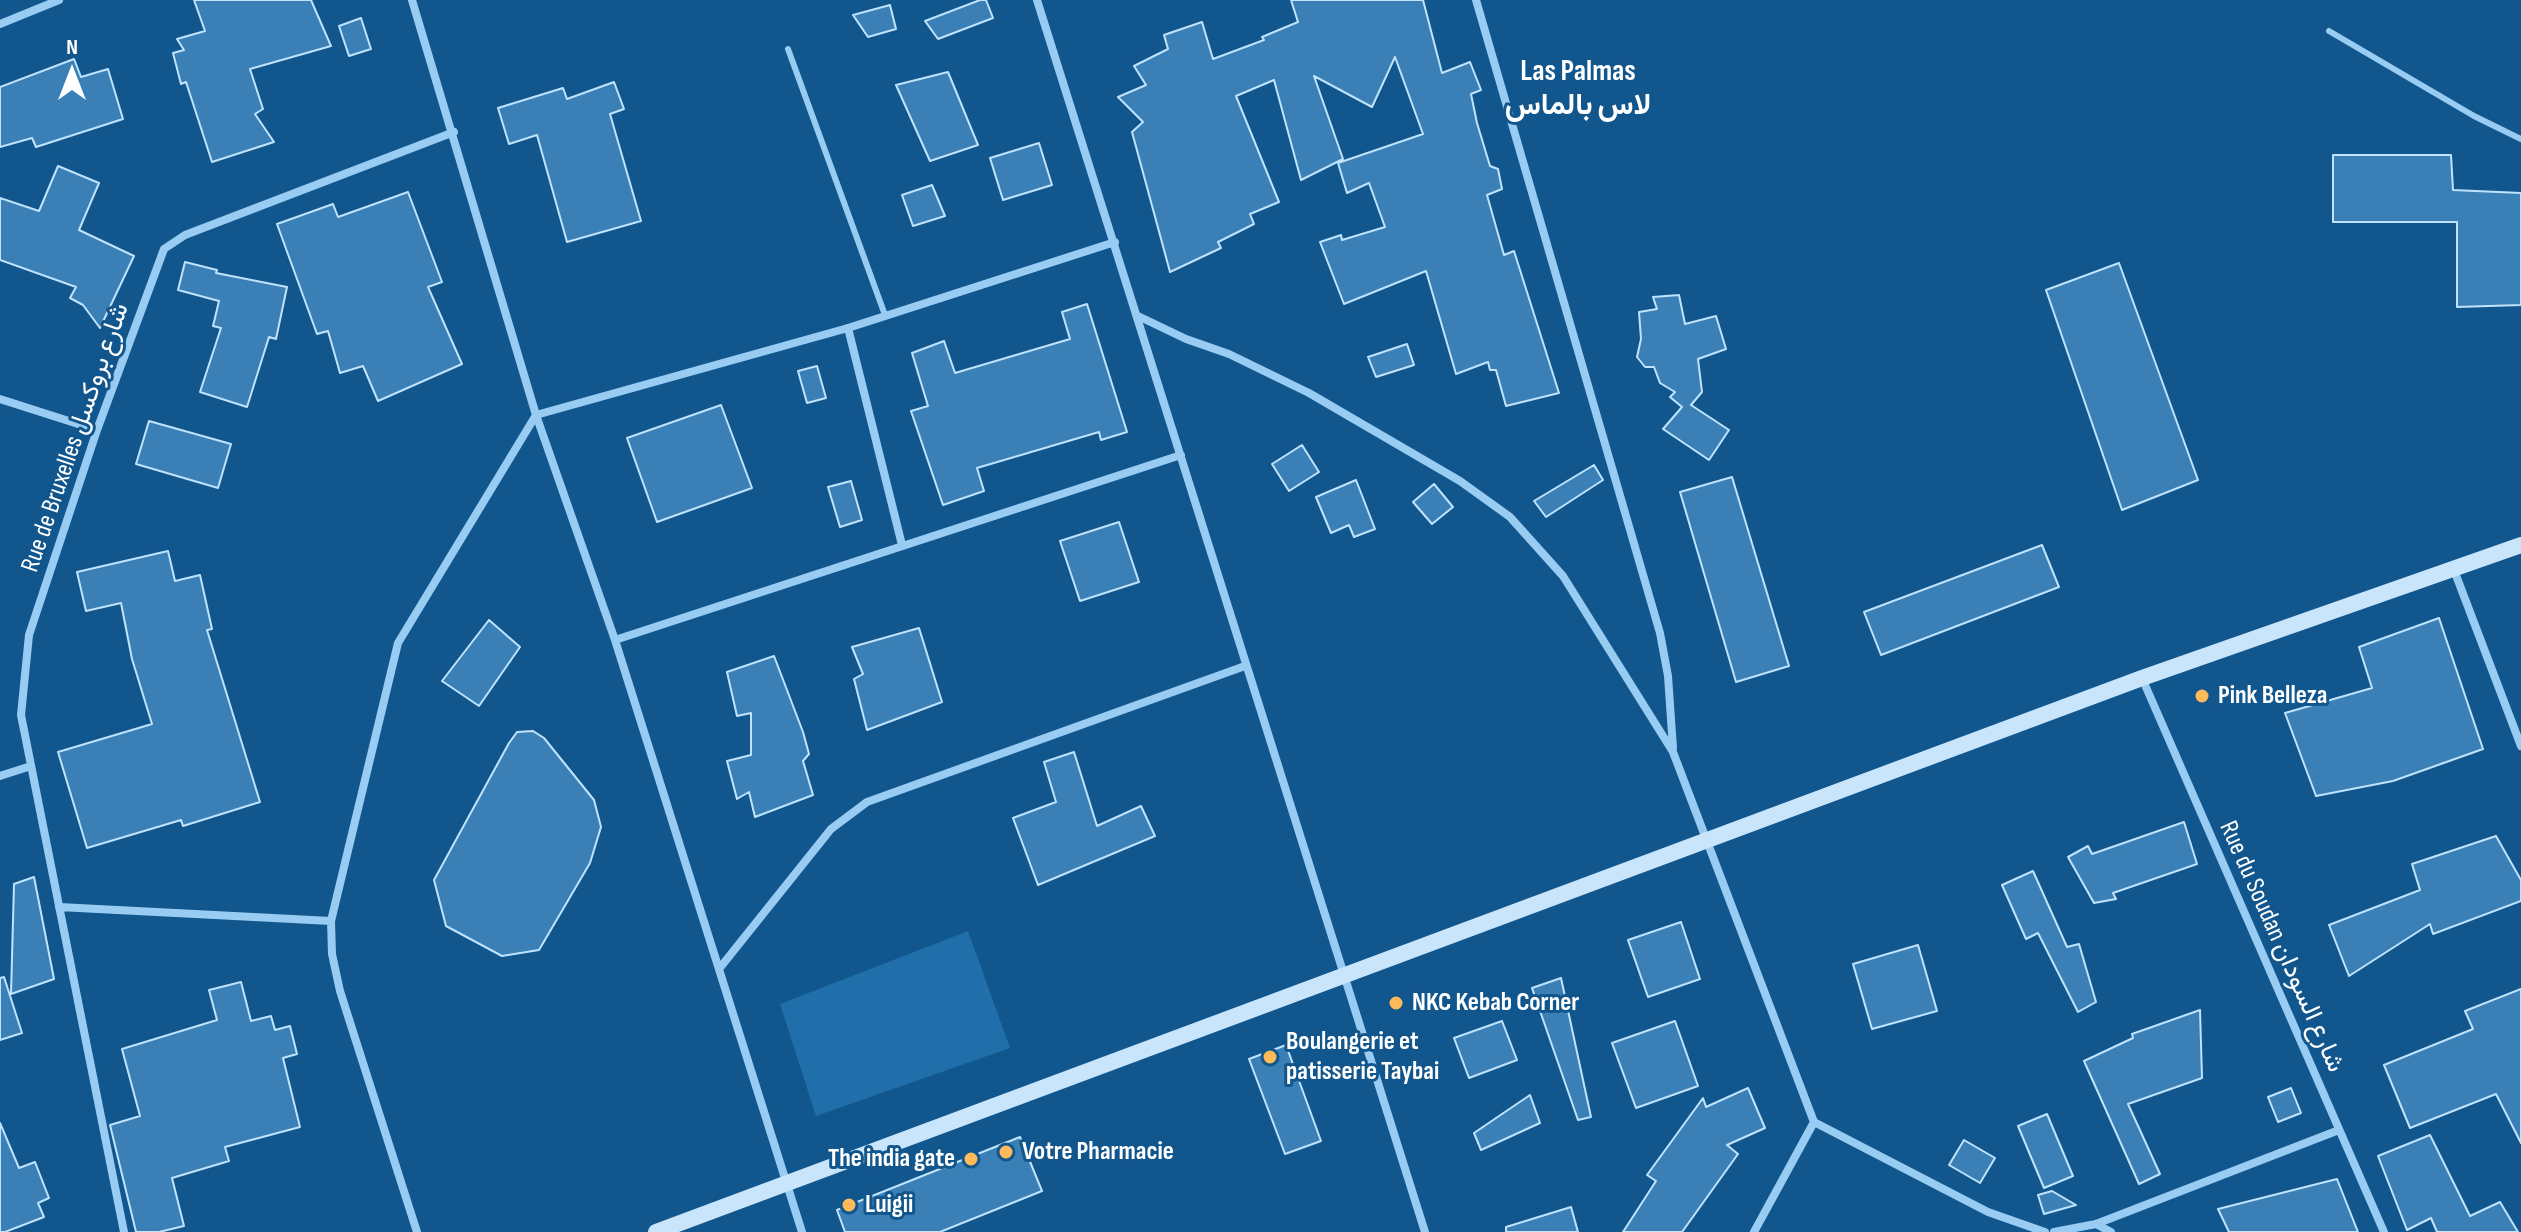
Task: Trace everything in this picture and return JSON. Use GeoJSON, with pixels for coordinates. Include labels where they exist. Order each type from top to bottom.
{"type":"FeatureCollection","features":[{"type":"Feature","properties":{"kind":"main road"},"geometry":{"type":"LineString","coordinates":[[656,1232],[2142,678],[2521,545]]}},
{"type":"Feature","properties":{"kind":"street"},"geometry":{"type":"LineString","coordinates":[[0,24],[59,0]]}},
{"type":"Feature","properties":{"kind":"street"},"geometry":{"type":"LineString","coordinates":[[412,0],[454,132],[536,415],[615,640],[802,1232]]}},
{"type":"Feature","properties":{"kind":"street"},"geometry":{"type":"LineString","coordinates":[[1037,0],[1425,1232]]}},
{"type":"Feature","properties":{"kind":"street"},"geometry":{"type":"LineString","coordinates":[[1476,0],[1660,633],[1668,676],[1673,752]]}},
{"type":"Feature","properties":{"kind":"street","name":"Rue de Bruxelles شارع بروكسل"},"geometry":{"type":"LineString","coordinates":[[124,1232],[21,715],[29,635],[97,430],[164,249],[172,242],[454,132]]}},
{"type":"Feature","properties":{"kind":"street"},"geometry":{"type":"LineString","coordinates":[[417,1232],[340,991],[332,954],[331,921],[398,643],[536,415],[848,328],[1115,242]]}},
{"type":"Feature","properties":{"kind":"street"},"geometry":{"type":"LineString","coordinates":[[1138,316],[1186,339],[1229,354],[1309,393],[1460,481],[1510,517],[1563,576],[1673,752],[1814,1122],[1988,1212],[2045,1232]]}},
{"type":"Feature","properties":{"kind":"street"},"geometry":{"type":"LineString","coordinates":[[848,328],[902,545]]}},
{"type":"Feature","properties":{"kind":"street"},"geometry":{"type":"LineString","coordinates":[[0,399],[97,430]]}},
{"type":"Feature","properties":{"kind":"street"},"geometry":{"type":"LineString","coordinates":[[615,640],[1181,455]]}},
{"type":"Feature","properties":{"kind":"street"},"geometry":{"type":"LineString","coordinates":[[2454,570],[2521,746]]}},
{"type":"Feature","properties":{"kind":"street"},"geometry":{"type":"LineString","coordinates":[[719,969],[831,829],[867,802],[1245,666]]}},
{"type":"Feature","properties":{"kind":"street","name":"Rue du Soudan شارع السودان"},"geometry":{"type":"LineString","coordinates":[[2142,678],[2384,1232]]}},
{"type":"Feature","properties":{"kind":"street"},"geometry":{"type":"LineString","coordinates":[[0,776],[31,766]]}},
{"type":"Feature","properties":{"kind":"street"},"geometry":{"type":"LineString","coordinates":[[59,907],[331,921]]}},
{"type":"Feature","properties":{"kind":"street"},"geometry":{"type":"LineString","coordinates":[[1754,1232],[1814,1122]]}},
{"type":"Feature","properties":{"kind":"street"},"geometry":{"type":"LineString","coordinates":[[2054,1232],[2096,1224],[2339,1130]]}},
{"type":"Feature","properties":{"kind":"street"},"geometry":{"type":"LineString","coordinates":[[2096,1224],[2111,1232]]}},
{"type":"Feature","properties":{"kind":"lane"},"geometry":{"type":"LineString","coordinates":[[2329,31],[2474,116],[2521,139]]}},
{"type":"Feature","properties":{"kind":"lane"},"geometry":{"type":"LineString","coordinates":[[788,49],[885,315]]}},
{"type":"Feature","properties":{"kind":"shaded area"},"geometry":{"type":"Polygon","coordinates":[[[968,931],[1010,1048],[816,1116],[780,1004],[968,931]]]}},
{"type":"Feature","properties":{"kind":"building"},"geometry":{"type":"Polygon","coordinates":[[[194,0],[311,0],[331,46],[250,69],[263,109],[255,114],[274,142],[212,162],[186,82],[181,84],[173,53],[184,50],[177,39],[205,31],[194,0]]]}},
{"type":"Feature","properties":{"kind":"building"},"geometry":{"type":"Polygon","coordinates":[[[986,0],[993,18],[938,39],[925,21],[986,0]]]}},
{"type":"Feature","properties":{"kind":"building"},"geometry":{"type":"Polygon","coordinates":[[[1291,0],[1423,0],[1442,73],[1470,62],[1481,90],[1471,94],[1477,123],[1490,166],[1498,169],[1502,189],[1487,195],[1504,255],[1514,251],[1559,393],[1506,406],[1496,370],[1490,370],[1488,362],[1456,374],[1426,271],[1344,304],[1320,242],[1341,235],[1342,240],[1385,227],[1369,183],[1347,193],[1338,163],[1423,134],[1395,57],[1372,107],[1314,76],[1343,159],[1301,180],[1274,80],[1236,96],[1279,202],[1250,214],[1254,224],[1218,242],[1221,248],[1170,272],[1132,132],[1143,122],[1118,97],[1146,85],[1134,66],[1168,49],[1164,35],[1202,22],[1213,59],[1264,40],[1262,37],[1298,22],[1291,0]]]}},
{"type":"Feature","properties":{"kind":"building"},"geometry":{"type":"Polygon","coordinates":[[[890,5],[896,29],[868,37],[853,15],[890,5]]]}},
{"type":"Feature","properties":{"kind":"building"},"geometry":{"type":"Polygon","coordinates":[[[361,18],[371,49],[349,56],[339,26],[361,18]]]}},
{"type":"Feature","properties":{"kind":"building"},"geometry":{"type":"Polygon","coordinates":[[[74,59],[81,77],[108,69],[123,119],[36,147],[32,138],[0,147],[0,87],[74,59]]]}},
{"type":"Feature","properties":{"kind":"building"},"geometry":{"type":"Polygon","coordinates":[[[948,72],[978,145],[930,161],[896,85],[948,72]]]}},
{"type":"Feature","properties":{"kind":"building"},"geometry":{"type":"Polygon","coordinates":[[[614,82],[624,109],[610,114],[641,221],[567,242],[537,135],[509,144],[498,108],[563,88],[567,99],[614,82]]]}},
{"type":"Feature","properties":{"kind":"building"},"geometry":{"type":"Polygon","coordinates":[[[1039,143],[1052,185],[1003,200],[990,158],[1039,143]]]}},
{"type":"Feature","properties":{"kind":"building"},"geometry":{"type":"Polygon","coordinates":[[[2333,155],[2451,155],[2453,190],[2521,193],[2521,305],[2457,307],[2457,222],[2333,222],[2333,155]]]}},
{"type":"Feature","properties":{"kind":"building"},"geometry":{"type":"Polygon","coordinates":[[[58,166],[99,183],[79,230],[134,256],[100,328],[83,305],[70,298],[76,287],[0,260],[0,198],[39,211],[58,166]]]}},
{"type":"Feature","properties":{"kind":"building"},"geometry":{"type":"Polygon","coordinates":[[[932,185],[945,216],[913,226],[902,195],[932,185]]]}},
{"type":"Feature","properties":{"kind":"building"},"geometry":{"type":"Polygon","coordinates":[[[408,192],[442,282],[428,287],[462,364],[378,401],[363,366],[340,373],[328,331],[317,334],[277,224],[333,204],[338,217],[408,192]]]}},
{"type":"Feature","properties":{"kind":"building"},"geometry":{"type":"Polygon","coordinates":[[[185,262],[217,270],[216,273],[287,287],[276,339],[269,337],[247,407],[200,392],[221,328],[213,326],[219,301],[178,290],[185,262]]]}},
{"type":"Feature","properties":{"kind":"building"},"geometry":{"type":"Polygon","coordinates":[[[2119,263],[2198,480],[2122,510],[2046,290],[2119,263]]]}},
{"type":"Feature","properties":{"kind":"building"},"geometry":{"type":"Polygon","coordinates":[[[1679,295],[1685,324],[1716,316],[1726,349],[1698,359],[1702,392],[1691,405],[1729,430],[1709,460],[1663,429],[1682,407],[1670,397],[1675,392],[1660,383],[1654,367],[1645,367],[1637,357],[1641,339],[1639,312],[1657,309],[1653,297],[1679,295]]]}},
{"type":"Feature","properties":{"kind":"building"},"geometry":{"type":"Polygon","coordinates":[[[1087,304],[1127,432],[1101,440],[1099,432],[977,468],[984,491],[943,505],[911,411],[928,406],[912,353],[944,341],[955,373],[1070,339],[1062,312],[1087,304]]]}},
{"type":"Feature","properties":{"kind":"building"},"geometry":{"type":"Polygon","coordinates":[[[1407,344],[1414,365],[1376,377],[1368,357],[1407,344]]]}},
{"type":"Feature","properties":{"kind":"building"},"geometry":{"type":"Polygon","coordinates":[[[817,366],[826,398],[807,403],[798,371],[817,366]]]}},
{"type":"Feature","properties":{"kind":"building"},"geometry":{"type":"Polygon","coordinates":[[[721,405],[752,488],[657,522],[627,438],[721,405]]]}},
{"type":"Feature","properties":{"kind":"building"},"geometry":{"type":"Polygon","coordinates":[[[149,421],[231,444],[218,488],[136,464],[149,421]]]}},
{"type":"Feature","properties":{"kind":"building"},"geometry":{"type":"Polygon","coordinates":[[[1302,445],[1319,472],[1289,491],[1272,464],[1302,445]]]}},
{"type":"Feature","properties":{"kind":"building"},"geometry":{"type":"Polygon","coordinates":[[[1594,465],[1603,480],[1546,517],[1534,501],[1594,465]]]}},
{"type":"Feature","properties":{"kind":"building"},"geometry":{"type":"Polygon","coordinates":[[[1732,477],[1789,666],[1736,682],[1680,492],[1732,477]]]}},
{"type":"Feature","properties":{"kind":"building"},"geometry":{"type":"Polygon","coordinates":[[[1356,480],[1375,529],[1354,537],[1349,525],[1331,533],[1316,497],[1356,480]]]}},
{"type":"Feature","properties":{"kind":"building"},"geometry":{"type":"Polygon","coordinates":[[[851,481],[862,520],[840,527],[828,487],[851,481]]]}},
{"type":"Feature","properties":{"kind":"building"},"geometry":{"type":"Polygon","coordinates":[[[1434,484],[1453,507],[1432,524],[1413,502],[1434,484]]]}},
{"type":"Feature","properties":{"kind":"building"},"geometry":{"type":"Polygon","coordinates":[[[1119,522],[1139,582],[1080,601],[1060,541],[1119,522]]]}},
{"type":"Feature","properties":{"kind":"building"},"geometry":{"type":"Polygon","coordinates":[[[2042,545],[2059,587],[1881,655],[1864,612],[2042,545]]]}},
{"type":"Feature","properties":{"kind":"building"},"geometry":{"type":"Polygon","coordinates":[[[168,551],[175,581],[200,575],[212,629],[207,630],[260,802],[183,826],[181,820],[87,848],[58,752],[152,724],[132,659],[121,603],[86,611],[77,572],[168,551]]]}},
{"type":"Feature","properties":{"kind":"building"},"geometry":{"type":"Polygon","coordinates":[[[2439,618],[2483,749],[2393,781],[2316,796],[2285,713],[2372,688],[2359,647],[2439,618]]]}},
{"type":"Feature","properties":{"kind":"building"},"geometry":{"type":"Polygon","coordinates":[[[489,620],[520,647],[479,706],[442,681],[489,620]]]}},
{"type":"Feature","properties":{"kind":"building"},"geometry":{"type":"Polygon","coordinates":[[[919,628],[942,702],[867,730],[854,679],[863,674],[852,647],[919,628]]]}},
{"type":"Feature","properties":{"kind":"building"},"geometry":{"type":"Polygon","coordinates":[[[774,656],[803,732],[809,754],[803,761],[813,795],[755,817],[749,792],[737,799],[727,761],[751,755],[751,713],[737,716],[727,672],[774,656]]]}},
{"type":"Feature","properties":{"kind":"building"},"geometry":{"type":"Polygon","coordinates":[[[533,731],[544,738],[594,800],[601,827],[590,863],[539,950],[502,956],[446,926],[434,880],[509,743],[517,732],[533,731]]]}},
{"type":"Feature","properties":{"kind":"building"},"geometry":{"type":"Polygon","coordinates":[[[1074,752],[1097,826],[1141,806],[1155,836],[1038,885],[1013,818],[1056,802],[1044,762],[1074,752]]]}},
{"type":"Feature","properties":{"kind":"building"},"geometry":{"type":"Polygon","coordinates":[[[2184,822],[2197,864],[2113,893],[2116,899],[2094,903],[2068,857],[2088,846],[2092,854],[2184,822]]]}},
{"type":"Feature","properties":{"kind":"building"},"geometry":{"type":"Polygon","coordinates":[[[2496,836],[2521,880],[2521,901],[2433,934],[2430,924],[2349,976],[2329,925],[2420,890],[2412,864],[2496,836]]]}},
{"type":"Feature","properties":{"kind":"building"},"geometry":{"type":"Polygon","coordinates":[[[2033,871],[2067,947],[2079,944],[2096,1002],[2078,1012],[2038,933],[2026,939],[2002,885],[2033,871]]]}},
{"type":"Feature","properties":{"kind":"building"},"geometry":{"type":"Polygon","coordinates":[[[34,877],[54,979],[11,994],[14,884],[34,877]]]}},
{"type":"Feature","properties":{"kind":"building"},"geometry":{"type":"Polygon","coordinates":[[[1681,922],[1700,979],[1648,997],[1628,940],[1681,922]]]}},
{"type":"Feature","properties":{"kind":"building"},"geometry":{"type":"Polygon","coordinates":[[[1918,945],[1937,1011],[1872,1029],[1853,964],[1918,945]]]}},
{"type":"Feature","properties":{"kind":"building"},"geometry":{"type":"Polygon","coordinates":[[[4,977],[22,1033],[0,1040],[0,978],[4,977]]]}},
{"type":"Feature","properties":{"kind":"building"},"geometry":{"type":"Polygon","coordinates":[[[1561,978],[1591,1117],[1578,1120],[1532,988],[1561,978]]]}},
{"type":"Feature","properties":{"kind":"building"},"geometry":{"type":"Polygon","coordinates":[[[241,982],[251,1021],[271,1016],[275,1030],[290,1026],[297,1054],[283,1058],[300,1127],[225,1147],[229,1161],[172,1178],[184,1226],[159,1232],[136,1232],[110,1125],[140,1116],[122,1049],[217,1020],[209,990],[241,982]]]}},
{"type":"Feature","properties":{"kind":"building"},"geometry":{"type":"Polygon","coordinates":[[[2521,989],[2521,1143],[2496,1094],[2410,1128],[2384,1065],[2473,1029],[2465,1011],[2521,989]]]}},
{"type":"Feature","properties":{"kind":"building"},"geometry":{"type":"Polygon","coordinates":[[[2200,1010],[2202,1078],[2128,1104],[2160,1174],[2139,1184],[2084,1061],[2133,1038],[2132,1034],[2200,1010]]]}},
{"type":"Feature","properties":{"kind":"building"},"geometry":{"type":"Polygon","coordinates":[[[1502,1021],[1517,1060],[1469,1078],[1454,1038],[1502,1021]]]}},
{"type":"Feature","properties":{"kind":"building"},"geometry":{"type":"Polygon","coordinates":[[[1675,1021],[1698,1086],[1636,1108],[1612,1043],[1675,1021]]]}},
{"type":"Feature","properties":{"kind":"building"},"geometry":{"type":"Polygon","coordinates":[[[1286,1045],[1321,1141],[1285,1154],[1249,1059],[1286,1045]]]}},
{"type":"Feature","properties":{"kind":"building"},"geometry":{"type":"Polygon","coordinates":[[[1748,1088],[1765,1128],[1727,1145],[1738,1154],[1682,1232],[1623,1232],[1656,1181],[1647,1175],[1703,1098],[1706,1107],[1748,1088]]]}},
{"type":"Feature","properties":{"kind":"building"},"geometry":{"type":"Polygon","coordinates":[[[2291,1088],[2301,1113],[2278,1122],[2268,1097],[2291,1088]]]}},
{"type":"Feature","properties":{"kind":"building"},"geometry":{"type":"Polygon","coordinates":[[[1530,1095],[1540,1123],[1481,1150],[1474,1133],[1530,1095]]]}},
{"type":"Feature","properties":{"kind":"building"},"geometry":{"type":"Polygon","coordinates":[[[2047,1114],[2073,1176],[2044,1188],[2018,1126],[2047,1114]]]}},
{"type":"Feature","properties":{"kind":"building"},"geometry":{"type":"Polygon","coordinates":[[[0,1123],[19,1168],[35,1162],[49,1198],[38,1203],[44,1217],[5,1232],[0,1232],[0,1123]]]}},
{"type":"Feature","properties":{"kind":"building"},"geometry":{"type":"Polygon","coordinates":[[[2430,1135],[2470,1216],[2500,1202],[2518,1232],[2437,1232],[2431,1218],[2407,1230],[2378,1156],[2430,1135]]]}},
{"type":"Feature","properties":{"kind":"building"},"geometry":{"type":"Polygon","coordinates":[[[1020,1137],[1042,1191],[940,1232],[845,1232],[837,1210],[1020,1137]]]}},
{"type":"Feature","properties":{"kind":"building"},"geometry":{"type":"Polygon","coordinates":[[[1964,1140],[1995,1158],[1980,1183],[1949,1165],[1964,1140]]]}},
{"type":"Feature","properties":{"kind":"building"},"geometry":{"type":"Polygon","coordinates":[[[2337,1179],[2358,1232],[2229,1232],[2218,1209],[2337,1179]]]}},
{"type":"Feature","properties":{"kind":"building"},"geometry":{"type":"Polygon","coordinates":[[[2052,1191],[2076,1205],[2044,1214],[2038,1195],[2052,1191]]]}},
{"type":"Feature","properties":{"kind":"building"},"geometry":{"type":"Polygon","coordinates":[[[1571,1207],[1578,1232],[1506,1232],[1506,1227],[1571,1207]]]}},
{"type":"Feature","properties":{"kind":"place","name":"Pink Belleza"},"geometry":{"type":"Point","coordinates":[2202,696]}},
{"type":"Feature","properties":{"kind":"place","name":"NKC Kebab Corner"},"geometry":{"type":"Point","coordinates":[1396,1003]}},
{"type":"Feature","properties":{"kind":"place","name":"Boulangerie et patisserie Taybai"},"geometry":{"type":"Point","coordinates":[1270,1057]}},
{"type":"Feature","properties":{"kind":"place","name":"Votre Pharmacie"},"geometry":{"type":"Point","coordinates":[1006,1152]}},
{"type":"Feature","properties":{"kind":"place","name":"The india gate"},"geometry":{"type":"Point","coordinates":[971,1159]}},
{"type":"Feature","properties":{"kind":"place","name":"Luigii"},"geometry":{"type":"Point","coordinates":[849,1205]}},
{"type":"Feature","properties":{"kind":"district","name":"Las Palmas لاس بالماس"},"geometry":{"type":"Point","coordinates":[1578,89]}}]}
